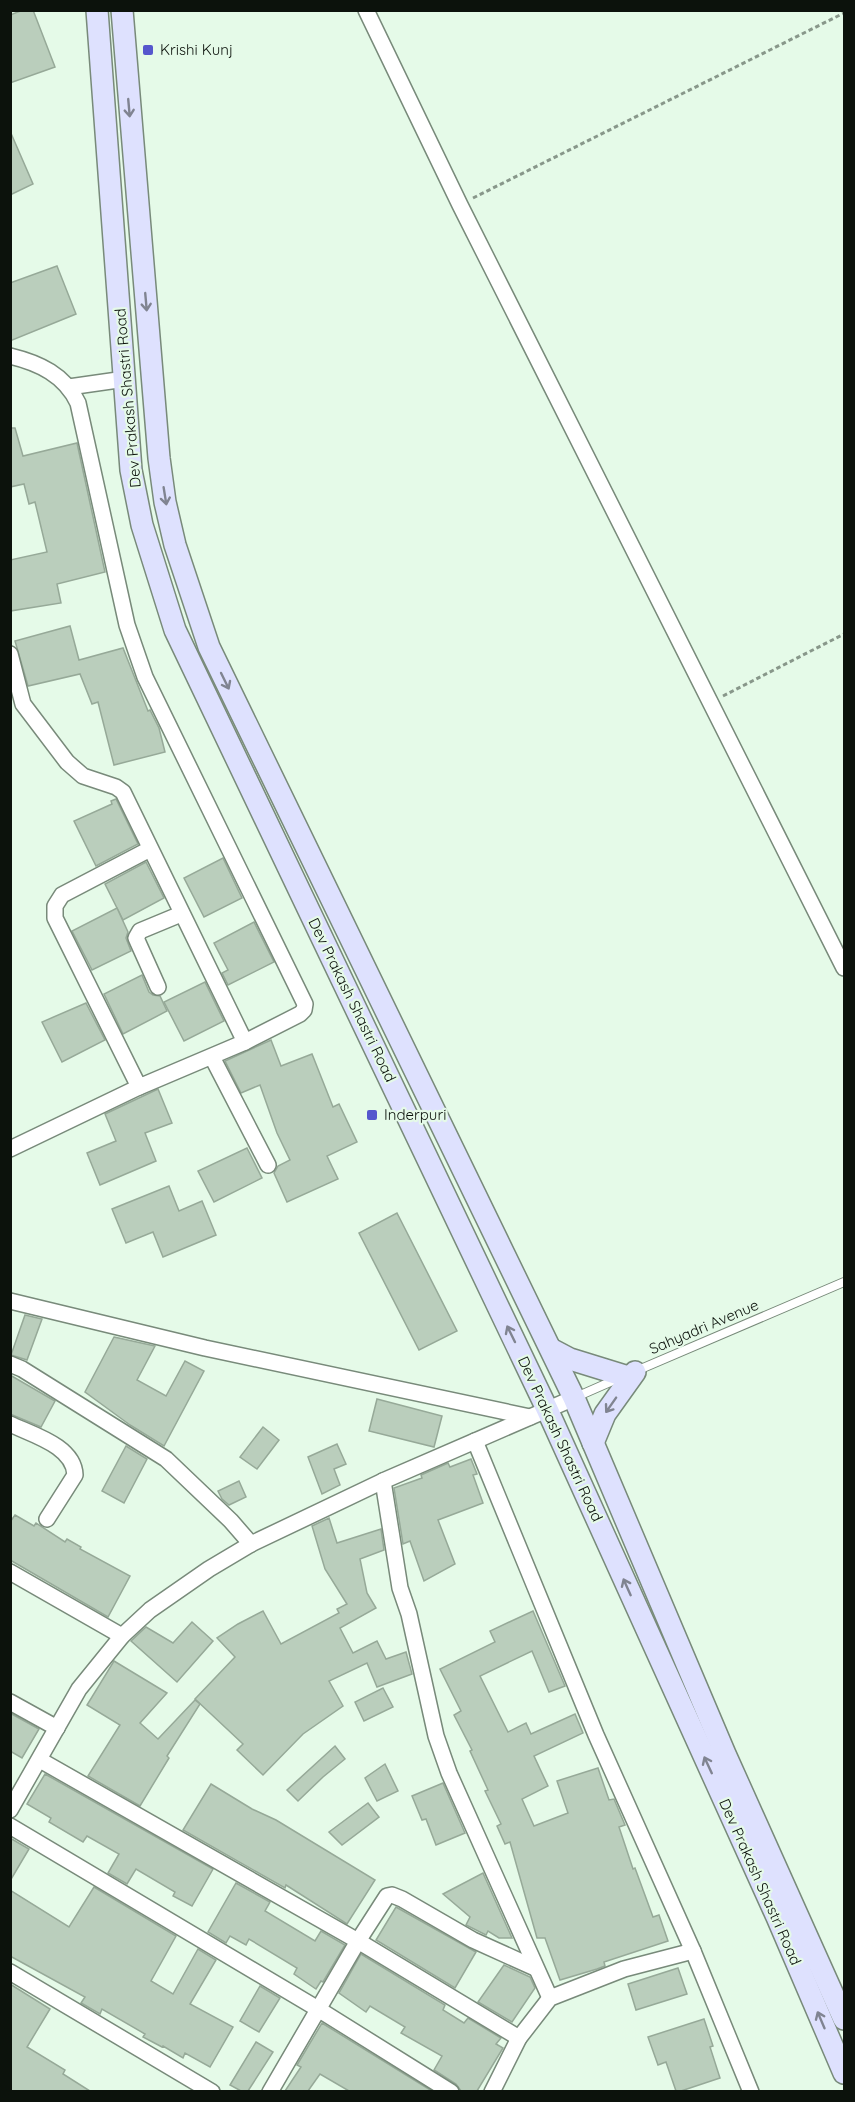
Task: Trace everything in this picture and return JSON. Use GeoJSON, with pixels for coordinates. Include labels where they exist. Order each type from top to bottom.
{"type":"FeatureCollection","features":[{"type":"Feature","properties":{"kind":"street","name":"Dev Prakash Shastri Road"},"geometry":{"type":"LineString","coordinates":[[97,10],[131,471],[142,525],[175,630],[538,1413],[777,1917],[844,2073]]}},
{"type":"Feature","properties":{"kind":"street","name":"Dev Prakash Shastri Road"},"geometry":{"type":"LineString","coordinates":[[122,10],[159,458],[165,501],[175,545],[209,647],[574,1398],[725,1754],[844,2019]]}},
{"type":"Feature","properties":{"kind":"street"},"geometry":{"type":"LineString","coordinates":[[366,10],[460,205],[844,968]]}},
{"type":"Feature","properties":{"kind":"street"},"geometry":{"type":"LineString","coordinates":[[10,356],[35,363],[69,387],[78,403],[83,416],[134,650],[305,1004],[300,1014],[245,1042],[139,1087],[10,1149]]}},
{"type":"Feature","properties":{"kind":"street"},"geometry":{"type":"LineString","coordinates":[[69,387],[125,379]]}},
{"type":"Feature","properties":{"kind":"street"},"geometry":{"type":"LineString","coordinates":[[10,654],[23,704],[67,762],[83,776],[116,787],[123,792],[245,1042]]}},
{"type":"Feature","properties":{"kind":"street"},"geometry":{"type":"LineString","coordinates":[[139,1087],[55,918],[55,912],[57,901],[62,895],[150,849]]}},
{"type":"Feature","properties":{"kind":"street"},"geometry":{"type":"LineString","coordinates":[[158,987],[136,938],[140,931],[182,914]]}},
{"type":"Feature","properties":{"kind":"street"},"geometry":{"type":"LineString","coordinates":[[212,1057],[268,1165]]}},
{"type":"Feature","properties":{"kind":"street"},"geometry":{"type":"LineString","coordinates":[[10,1301],[205,1348],[538,1413]]}},
{"type":"Feature","properties":{"kind":"street"},"geometry":{"type":"LineString","coordinates":[[551,1349],[570,1359],[630,1374],[605,1414],[593,1443]]}},
{"type":"Feature","properties":{"kind":"street"},"geometry":{"type":"LineString","coordinates":[[10,1364],[22,1369],[166,1460],[231,1521],[251,1544]]}},
{"type":"Feature","properties":{"kind":"street"},"geometry":{"type":"LineString","coordinates":[[10,1810],[79,1689],[122,1636],[150,1610],[209,1569],[251,1544],[383,1481],[574,1398]]}},
{"type":"Feature","properties":{"kind":"street"},"geometry":{"type":"LineString","coordinates":[[10,1424],[53,1445],[70,1457],[75,1466],[75,1475],[47,1519]]}},
{"type":"Feature","properties":{"kind":"street"},"geometry":{"type":"LineString","coordinates":[[475,1441],[596,1735],[693,1951],[751,2091]]}},
{"type":"Feature","properties":{"kind":"street"},"geometry":{"type":"LineString","coordinates":[[383,1481],[400,1588],[409,1614],[436,1736],[449,1773],[550,1998]]}},
{"type":"Feature","properties":{"kind":"street"},"geometry":{"type":"LineString","coordinates":[[10,1572],[122,1636]]}},
{"type":"Feature","properties":{"kind":"street"},"geometry":{"type":"LineString","coordinates":[[10,1702],[57,1728]]}},
{"type":"Feature","properties":{"kind":"street"},"geometry":{"type":"LineString","coordinates":[[40,1760],[358,1941],[519,2038]]}},
{"type":"Feature","properties":{"kind":"street"},"geometry":{"type":"LineString","coordinates":[[10,1826],[451,2091]]}},
{"type":"Feature","properties":{"kind":"street"},"geometry":{"type":"LineString","coordinates":[[270,2091],[387,1896],[392,1895],[473,1940],[535,1968]]}},
{"type":"Feature","properties":{"kind":"street"},"geometry":{"type":"LineString","coordinates":[[492,2091],[519,2038],[550,1998],[624,1969],[693,1951]]}},
{"type":"Feature","properties":{"kind":"street"},"geometry":{"type":"LineString","coordinates":[[10,1972],[212,2091]]}},
{"type":"Feature","properties":{"kind":"lane","name":"Sahyadri Avenue"},"geometry":{"type":"LineString","coordinates":[[574,1398],[844,1282]]}},
{"type":"Feature","properties":{"kind":"path"},"geometry":{"type":"LineString","coordinates":[[460,205],[844,13]]}},
{"type":"Feature","properties":{"kind":"path"},"geometry":{"type":"LineString","coordinates":[[711,702],[844,634]]}},
{"type":"Feature","properties":{"kind":"building"},"geometry":{"type":"Polygon","coordinates":[[[23,10],[33,10],[55,67],[10,83],[10,15],[23,10]]]}},
{"type":"Feature","properties":{"kind":"building"},"geometry":{"type":"Polygon","coordinates":[[[10,131],[33,184],[10,195],[10,131]]]}},
{"type":"Feature","properties":{"kind":"building"},"geometry":{"type":"Polygon","coordinates":[[[57,266],[76,314],[10,341],[10,283],[57,266]]]}},
{"type":"Feature","properties":{"kind":"building"},"geometry":{"type":"Polygon","coordinates":[[[10,428],[15,428],[23,456],[77,443],[105,572],[57,584],[61,603],[10,611],[10,560],[47,552],[35,502],[29,504],[24,484],[10,487],[10,428]]]}},
{"type":"Feature","properties":{"kind":"building"},"geometry":{"type":"Polygon","coordinates":[[[70,626],[79,660],[123,648],[148,711],[150,710],[159,728],[165,752],[114,765],[98,702],[92,704],[80,674],[28,686],[15,641],[70,626]]]}},
{"type":"Feature","properties":{"kind":"building"},"geometry":{"type":"Polygon","coordinates":[[[116,799],[138,844],[96,866],[74,821],[112,804],[111,801],[116,799]]]}},
{"type":"Feature","properties":{"kind":"building"},"geometry":{"type":"Polygon","coordinates":[[[223,858],[242,898],[204,917],[184,878],[223,858]]]}},
{"type":"Feature","properties":{"kind":"building"},"geometry":{"type":"Polygon","coordinates":[[[146,862],[164,898],[123,920],[105,884],[146,862]]]}},
{"type":"Feature","properties":{"kind":"building"},"geometry":{"type":"Polygon","coordinates":[[[117,908],[128,932],[126,938],[131,951],[92,970],[72,931],[117,908]]]}},
{"type":"Feature","properties":{"kind":"building"},"geometry":{"type":"Polygon","coordinates":[[[254,922],[274,962],[228,985],[222,973],[228,970],[214,943],[254,922]]]}},
{"type":"Feature","properties":{"kind":"building"},"geometry":{"type":"Polygon","coordinates":[[[142,975],[149,992],[160,996],[167,1011],[123,1034],[104,994],[142,975]]]}},
{"type":"Feature","properties":{"kind":"building"},"geometry":{"type":"Polygon","coordinates":[[[205,982],[224,1021],[184,1041],[164,1002],[205,982]]]}},
{"type":"Feature","properties":{"kind":"building"},"geometry":{"type":"Polygon","coordinates":[[[86,1003],[105,1040],[62,1062],[42,1022],[86,1003]]]}},
{"type":"Feature","properties":{"kind":"building"},"geometry":{"type":"Polygon","coordinates":[[[271,1040],[281,1066],[312,1054],[333,1107],[339,1104],[357,1142],[327,1156],[338,1179],[287,1202],[274,1173],[278,1166],[290,1160],[277,1133],[260,1085],[241,1093],[225,1061],[271,1040]]]}},
{"type":"Feature","properties":{"kind":"building"},"geometry":{"type":"Polygon","coordinates":[[[158,1089],[172,1123],[145,1133],[156,1161],[100,1185],[87,1153],[116,1141],[105,1114],[158,1089]]]}},
{"type":"Feature","properties":{"kind":"building"},"geometry":{"type":"Polygon","coordinates":[[[247,1148],[262,1178],[214,1202],[198,1171],[247,1148]]]}},
{"type":"Feature","properties":{"kind":"building"},"geometry":{"type":"Polygon","coordinates":[[[169,1186],[179,1211],[202,1201],[216,1235],[163,1257],[153,1232],[126,1243],[112,1209],[169,1186]]]}},
{"type":"Feature","properties":{"kind":"building"},"geometry":{"type":"Polygon","coordinates":[[[397,1213],[457,1331],[419,1350],[359,1233],[397,1213]]]}},
{"type":"Feature","properties":{"kind":"building"},"geometry":{"type":"Polygon","coordinates":[[[25,1315],[42,1319],[27,1360],[11,1355],[25,1315]]]}},
{"type":"Feature","properties":{"kind":"building"},"geometry":{"type":"Polygon","coordinates":[[[114,1337],[155,1346],[137,1380],[166,1396],[185,1361],[204,1371],[164,1446],[130,1425],[85,1392],[114,1337]]]}},
{"type":"Feature","properties":{"kind":"building"},"geometry":{"type":"Polygon","coordinates":[[[10,1375],[55,1401],[41,1427],[10,1414],[10,1375]]]}},
{"type":"Feature","properties":{"kind":"building"},"geometry":{"type":"Polygon","coordinates":[[[377,1399],[442,1416],[434,1447],[369,1431],[377,1399]]]}},
{"type":"Feature","properties":{"kind":"building"},"geometry":{"type":"Polygon","coordinates":[[[263,1427],[279,1440],[257,1469],[240,1457],[263,1427]]]}},
{"type":"Feature","properties":{"kind":"building"},"geometry":{"type":"Polygon","coordinates":[[[337,1444],[346,1464],[334,1469],[340,1485],[322,1494],[308,1457],[337,1444]]]}},
{"type":"Feature","properties":{"kind":"building"},"geometry":{"type":"Polygon","coordinates":[[[126,1446],[147,1459],[124,1503],[102,1491],[126,1446]]]}},
{"type":"Feature","properties":{"kind":"building"},"geometry":{"type":"Polygon","coordinates":[[[471,1459],[477,1474],[473,1475],[483,1503],[438,1520],[455,1564],[424,1581],[410,1541],[403,1544],[394,1488],[422,1478],[421,1475],[448,1463],[450,1467],[471,1459]]]}},
{"type":"Feature","properties":{"kind":"building"},"geometry":{"type":"Polygon","coordinates":[[[239,1481],[246,1497],[229,1505],[218,1491],[239,1481]]]}},
{"type":"Feature","properties":{"kind":"building"},"geometry":{"type":"Polygon","coordinates":[[[15,1515],[34,1526],[36,1523],[65,1542],[67,1539],[81,1547],[80,1549],[130,1576],[108,1617],[10,1560],[10,1522],[15,1515]]]}},
{"type":"Feature","properties":{"kind":"building"},"geometry":{"type":"Polygon","coordinates":[[[329,1518],[337,1543],[381,1529],[384,1550],[360,1559],[367,1593],[376,1608],[340,1628],[353,1653],[377,1641],[386,1659],[406,1652],[412,1674],[377,1687],[367,1663],[329,1681],[343,1706],[303,1734],[263,1775],[237,1750],[243,1744],[195,1699],[235,1657],[217,1638],[238,1624],[263,1611],[281,1644],[339,1613],[337,1609],[347,1604],[325,1569],[312,1526],[329,1518]]]}},
{"type":"Feature","properties":{"kind":"building"},"geometry":{"type":"Polygon","coordinates":[[[533,1611],[565,1686],[549,1692],[532,1651],[480,1676],[508,1732],[526,1723],[531,1734],[575,1714],[583,1733],[534,1756],[548,1786],[522,1799],[534,1826],[568,1813],[557,1781],[598,1768],[609,1800],[614,1799],[625,1825],[619,1827],[633,1869],[635,1868],[653,1917],[659,1915],[668,1941],[604,1962],[605,1966],[597,1969],[560,1980],[545,1938],[537,1938],[510,1842],[505,1844],[497,1826],[501,1824],[485,1791],[488,1790],[470,1751],[472,1750],[454,1715],[461,1711],[440,1669],[495,1642],[490,1631],[533,1611]]]}},
{"type":"Feature","properties":{"kind":"building"},"geometry":{"type":"Polygon","coordinates":[[[192,1622],[213,1641],[177,1682],[131,1641],[146,1627],[173,1643],[192,1622]]]}},
{"type":"Feature","properties":{"kind":"building"},"geometry":{"type":"Polygon","coordinates":[[[114,1661],[167,1693],[140,1723],[158,1739],[195,1700],[200,1704],[167,1756],[169,1758],[140,1806],[88,1776],[120,1725],[87,1705],[114,1661]]]}},
{"type":"Feature","properties":{"kind":"building"},"geometry":{"type":"Polygon","coordinates":[[[383,1688],[393,1707],[364,1721],[355,1702],[383,1688]]]}},
{"type":"Feature","properties":{"kind":"building"},"geometry":{"type":"Polygon","coordinates":[[[10,1713],[39,1729],[22,1758],[10,1751],[10,1713]]]}},
{"type":"Feature","properties":{"kind":"building"},"geometry":{"type":"Polygon","coordinates":[[[335,1746],[345,1759],[298,1801],[287,1790],[335,1746]]]}},
{"type":"Feature","properties":{"kind":"building"},"geometry":{"type":"Polygon","coordinates":[[[385,1764],[398,1791],[377,1801],[365,1778],[385,1764]]]}},
{"type":"Feature","properties":{"kind":"building"},"geometry":{"type":"Polygon","coordinates":[[[45,1774],[213,1869],[192,1906],[173,1896],[175,1892],[136,1869],[127,1884],[108,1873],[119,1854],[87,1836],[83,1842],[49,1822],[51,1818],[27,1804],[45,1774]]]}},
{"type":"Feature","properties":{"kind":"building"},"geometry":{"type":"Polygon","coordinates":[[[443,1783],[465,1833],[436,1845],[426,1819],[422,1820],[412,1796],[443,1783]]]}},
{"type":"Feature","properties":{"kind":"building"},"geometry":{"type":"Polygon","coordinates":[[[211,1784],[375,1880],[347,1924],[286,1885],[285,1888],[183,1830],[211,1784]]]}},
{"type":"Feature","properties":{"kind":"building"},"geometry":{"type":"Polygon","coordinates":[[[368,1803],[379,1817],[342,1845],[329,1832],[368,1803]]]}},
{"type":"Feature","properties":{"kind":"building"},"geometry":{"type":"Polygon","coordinates":[[[10,1838],[29,1849],[10,1881],[10,1838]]]}},
{"type":"Feature","properties":{"kind":"building"},"geometry":{"type":"Polygon","coordinates":[[[483,1873],[512,1938],[499,1938],[488,1931],[486,1935],[466,1925],[470,1917],[443,1894],[483,1873]]]}},
{"type":"Feature","properties":{"kind":"building"},"geometry":{"type":"Polygon","coordinates":[[[236,1883],[270,1902],[265,1911],[315,1941],[321,1931],[345,1945],[323,1982],[321,1981],[316,1989],[294,1974],[297,1968],[249,1939],[246,1945],[230,1936],[226,1943],[208,1932],[236,1883]]]}},
{"type":"Feature","properties":{"kind":"building"},"geometry":{"type":"Polygon","coordinates":[[[94,1887],[176,1936],[151,1981],[173,1994],[198,1949],[216,1960],[190,2004],[233,2027],[210,2067],[185,2053],[183,2058],[143,2037],[145,2034],[102,2009],[100,2014],[81,2003],[85,1997],[10,1956],[10,1890],[69,1927],[94,1887]]]}},
{"type":"Feature","properties":{"kind":"building"},"geometry":{"type":"Polygon","coordinates":[[[396,1907],[476,1952],[455,1988],[376,1940],[396,1907]]]}},
{"type":"Feature","properties":{"kind":"building"},"geometry":{"type":"Polygon","coordinates":[[[361,1954],[445,2005],[443,2010],[464,2023],[468,2018],[501,2038],[496,2044],[503,2048],[477,2091],[461,2091],[456,2084],[434,2070],[442,2056],[401,2033],[405,2027],[370,2006],[366,2012],[339,1993],[361,1954]]]}},
{"type":"Feature","properties":{"kind":"building"},"geometry":{"type":"Polygon","coordinates":[[[504,1965],[530,1977],[535,1988],[512,2022],[478,2002],[504,1965]]]}},
{"type":"Feature","properties":{"kind":"building"},"geometry":{"type":"Polygon","coordinates":[[[678,1968],[687,1994],[636,2010],[628,1984],[678,1968]]]}},
{"type":"Feature","properties":{"kind":"building"},"geometry":{"type":"Polygon","coordinates":[[[10,1984],[50,2009],[27,2047],[65,2070],[63,2074],[90,2091],[10,2091],[10,1984]]]}},
{"type":"Feature","properties":{"kind":"building"},"geometry":{"type":"Polygon","coordinates":[[[260,1986],[280,1998],[259,2032],[240,2021],[260,1986]]]}},
{"type":"Feature","properties":{"kind":"building"},"geometry":{"type":"Polygon","coordinates":[[[704,2019],[720,2078],[676,2091],[666,2062],[658,2065],[648,2037],[704,2019]]]}},
{"type":"Feature","properties":{"kind":"building"},"geometry":{"type":"Polygon","coordinates":[[[322,2023],[432,2091],[349,2091],[320,2074],[308,2091],[285,2091],[301,2067],[297,2065],[322,2023]]]}},
{"type":"Feature","properties":{"kind":"building"},"geometry":{"type":"Polygon","coordinates":[[[256,2042],[273,2052],[248,2091],[241,2091],[230,2085],[256,2042]]]}},
{"type":"Feature","properties":{"kind":"place","name":"Krishi Kunj"},"geometry":{"type":"Point","coordinates":[148,50]}},
{"type":"Feature","properties":{"kind":"place","name":"Inderpuri"},"geometry":{"type":"Point","coordinates":[372,1115]}}]}
